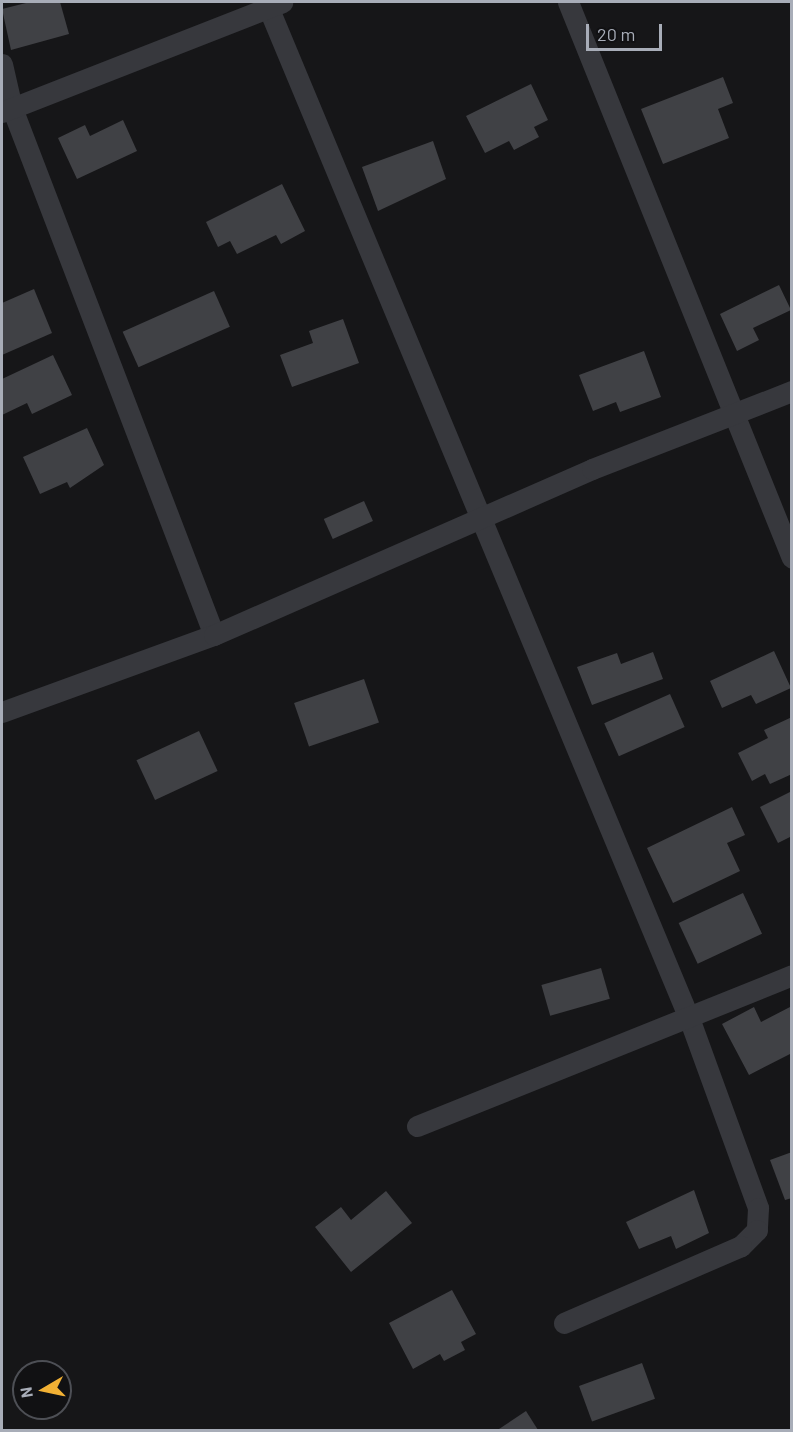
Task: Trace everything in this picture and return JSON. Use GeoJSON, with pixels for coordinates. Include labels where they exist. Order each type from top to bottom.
{"type":"FeatureCollection","features":[{"type":"Feature","properties":{"kind":"street"},"geometry":{"type":"LineString","coordinates":[[568,2],[736,411],[792,558]]}},
{"type":"Feature","properties":{"kind":"street"},"geometry":{"type":"LineString","coordinates":[[7,110],[272,3],[479,521],[689,1018],[758,1208],[757,1230],[741,1246],[564,1323]]}},
{"type":"Feature","properties":{"kind":"street"},"geometry":{"type":"LineString","coordinates":[[2,64],[7,110],[214,635]]}},
{"type":"Feature","properties":{"kind":"street"},"geometry":{"type":"LineString","coordinates":[[2,712],[214,635],[736,411],[792,391]]}},
{"type":"Feature","properties":{"kind":"street"},"geometry":{"type":"LineString","coordinates":[[417,1126],[792,975]]}},
{"type":"Feature","properties":{"kind":"building"},"geometry":{"type":"Polygon","coordinates":[[[30,2],[60,2],[69,34],[11,50],[2,9],[30,2]]]}},
{"type":"Feature","properties":{"kind":"building"},"geometry":{"type":"Polygon","coordinates":[[[723,77],[733,103],[718,109],[729,138],[663,164],[641,109],[723,77]]]}},
{"type":"Feature","properties":{"kind":"building"},"geometry":{"type":"Polygon","coordinates":[[[531,84],[548,120],[534,127],[539,137],[514,150],[509,141],[485,153],[466,116],[531,84]]]}},
{"type":"Feature","properties":{"kind":"building"},"geometry":{"type":"Polygon","coordinates":[[[123,120],[137,151],[77,179],[58,138],[85,125],[90,136],[123,120]]]}},
{"type":"Feature","properties":{"kind":"building"},"geometry":{"type":"Polygon","coordinates":[[[433,141],[446,179],[378,211],[362,167],[433,141]]]}},
{"type":"Feature","properties":{"kind":"building"},"geometry":{"type":"Polygon","coordinates":[[[282,184],[305,231],[281,244],[276,235],[237,254],[230,241],[218,247],[206,222],[282,184]]]}},
{"type":"Feature","properties":{"kind":"building"},"geometry":{"type":"Polygon","coordinates":[[[779,285],[791,310],[753,328],[759,340],[737,351],[720,314],[779,285]]]}},
{"type":"Feature","properties":{"kind":"building"},"geometry":{"type":"Polygon","coordinates":[[[34,289],[52,333],[2,355],[2,303],[34,289]]]}},
{"type":"Feature","properties":{"kind":"building"},"geometry":{"type":"Polygon","coordinates":[[[214,291],[230,327],[139,367],[123,332],[214,291]]]}},
{"type":"Feature","properties":{"kind":"building"},"geometry":{"type":"Polygon","coordinates":[[[343,319],[359,363],[292,387],[280,355],[313,343],[309,331],[343,319]]]}},
{"type":"Feature","properties":{"kind":"building"},"geometry":{"type":"Polygon","coordinates":[[[644,351],[661,397],[620,412],[616,402],[593,411],[579,375],[644,351]]]}},
{"type":"Feature","properties":{"kind":"building"},"geometry":{"type":"Polygon","coordinates":[[[53,355],[72,395],[32,414],[27,403],[2,415],[2,379],[53,355]]]}},
{"type":"Feature","properties":{"kind":"building"},"geometry":{"type":"Polygon","coordinates":[[[87,428],[104,465],[70,488],[67,482],[40,494],[23,457],[87,428]]]}},
{"type":"Feature","properties":{"kind":"building"},"geometry":{"type":"Polygon","coordinates":[[[364,501],[373,521],[333,539],[324,519],[364,501]]]}},
{"type":"Feature","properties":{"kind":"building"},"geometry":{"type":"Polygon","coordinates":[[[774,651],[791,688],[756,704],[751,695],[722,708],[710,681],[774,651]]]}},
{"type":"Feature","properties":{"kind":"building"},"geometry":{"type":"Polygon","coordinates":[[[653,652],[663,679],[592,705],[577,667],[617,653],[621,664],[653,652]]]}},
{"type":"Feature","properties":{"kind":"building"},"geometry":{"type":"Polygon","coordinates":[[[364,679],[379,722],[309,747],[294,703],[364,679]]]}},
{"type":"Feature","properties":{"kind":"building"},"geometry":{"type":"Polygon","coordinates":[[[670,694],[685,727],[619,756],[604,723],[670,694]]]}},
{"type":"Feature","properties":{"kind":"building"},"geometry":{"type":"Polygon","coordinates":[[[792,717],[792,774],[770,784],[765,774],[752,781],[738,753],[768,738],[764,730],[792,717]]]}},
{"type":"Feature","properties":{"kind":"building"},"geometry":{"type":"Polygon","coordinates":[[[199,731],[218,771],[155,800],[136,760],[199,731]]]}},
{"type":"Feature","properties":{"kind":"building"},"geometry":{"type":"Polygon","coordinates":[[[792,791],[792,836],[778,843],[760,807],[792,791]]]}},
{"type":"Feature","properties":{"kind":"building"},"geometry":{"type":"Polygon","coordinates":[[[732,807],[745,835],[727,843],[740,871],[673,903],[647,848],[732,807]]]}},
{"type":"Feature","properties":{"kind":"building"},"geometry":{"type":"Polygon","coordinates":[[[743,893],[762,934],[698,964],[679,923],[743,893]]]}},
{"type":"Feature","properties":{"kind":"building"},"geometry":{"type":"Polygon","coordinates":[[[601,968],[610,999],[550,1016],[541,985],[601,968]]]}},
{"type":"Feature","properties":{"kind":"building"},"geometry":{"type":"Polygon","coordinates":[[[754,1007],[761,1022],[790,1007],[792,1053],[749,1075],[722,1024],[754,1007]]]}},
{"type":"Feature","properties":{"kind":"building"},"geometry":{"type":"Polygon","coordinates":[[[792,1152],[792,1198],[785,1200],[770,1160],[792,1152]]]}},
{"type":"Feature","properties":{"kind":"building"},"geometry":{"type":"Polygon","coordinates":[[[694,1190],[709,1233],[676,1249],[671,1236],[639,1249],[626,1222],[694,1190]]]}},
{"type":"Feature","properties":{"kind":"building"},"geometry":{"type":"Polygon","coordinates":[[[386,1191],[412,1223],[351,1272],[315,1227],[341,1207],[351,1220],[386,1191]]]}},
{"type":"Feature","properties":{"kind":"building"},"geometry":{"type":"Polygon","coordinates":[[[452,1290],[476,1334],[461,1342],[465,1350],[444,1361],[440,1354],[413,1369],[389,1323],[452,1290]]]}},
{"type":"Feature","properties":{"kind":"building"},"geometry":{"type":"Polygon","coordinates":[[[642,1363],[655,1399],[592,1422],[579,1386],[642,1363]]]}},
{"type":"Feature","properties":{"kind":"building"},"geometry":{"type":"Polygon","coordinates":[[[526,1411],[538,1430],[499,1429],[526,1411]]]}}]}
